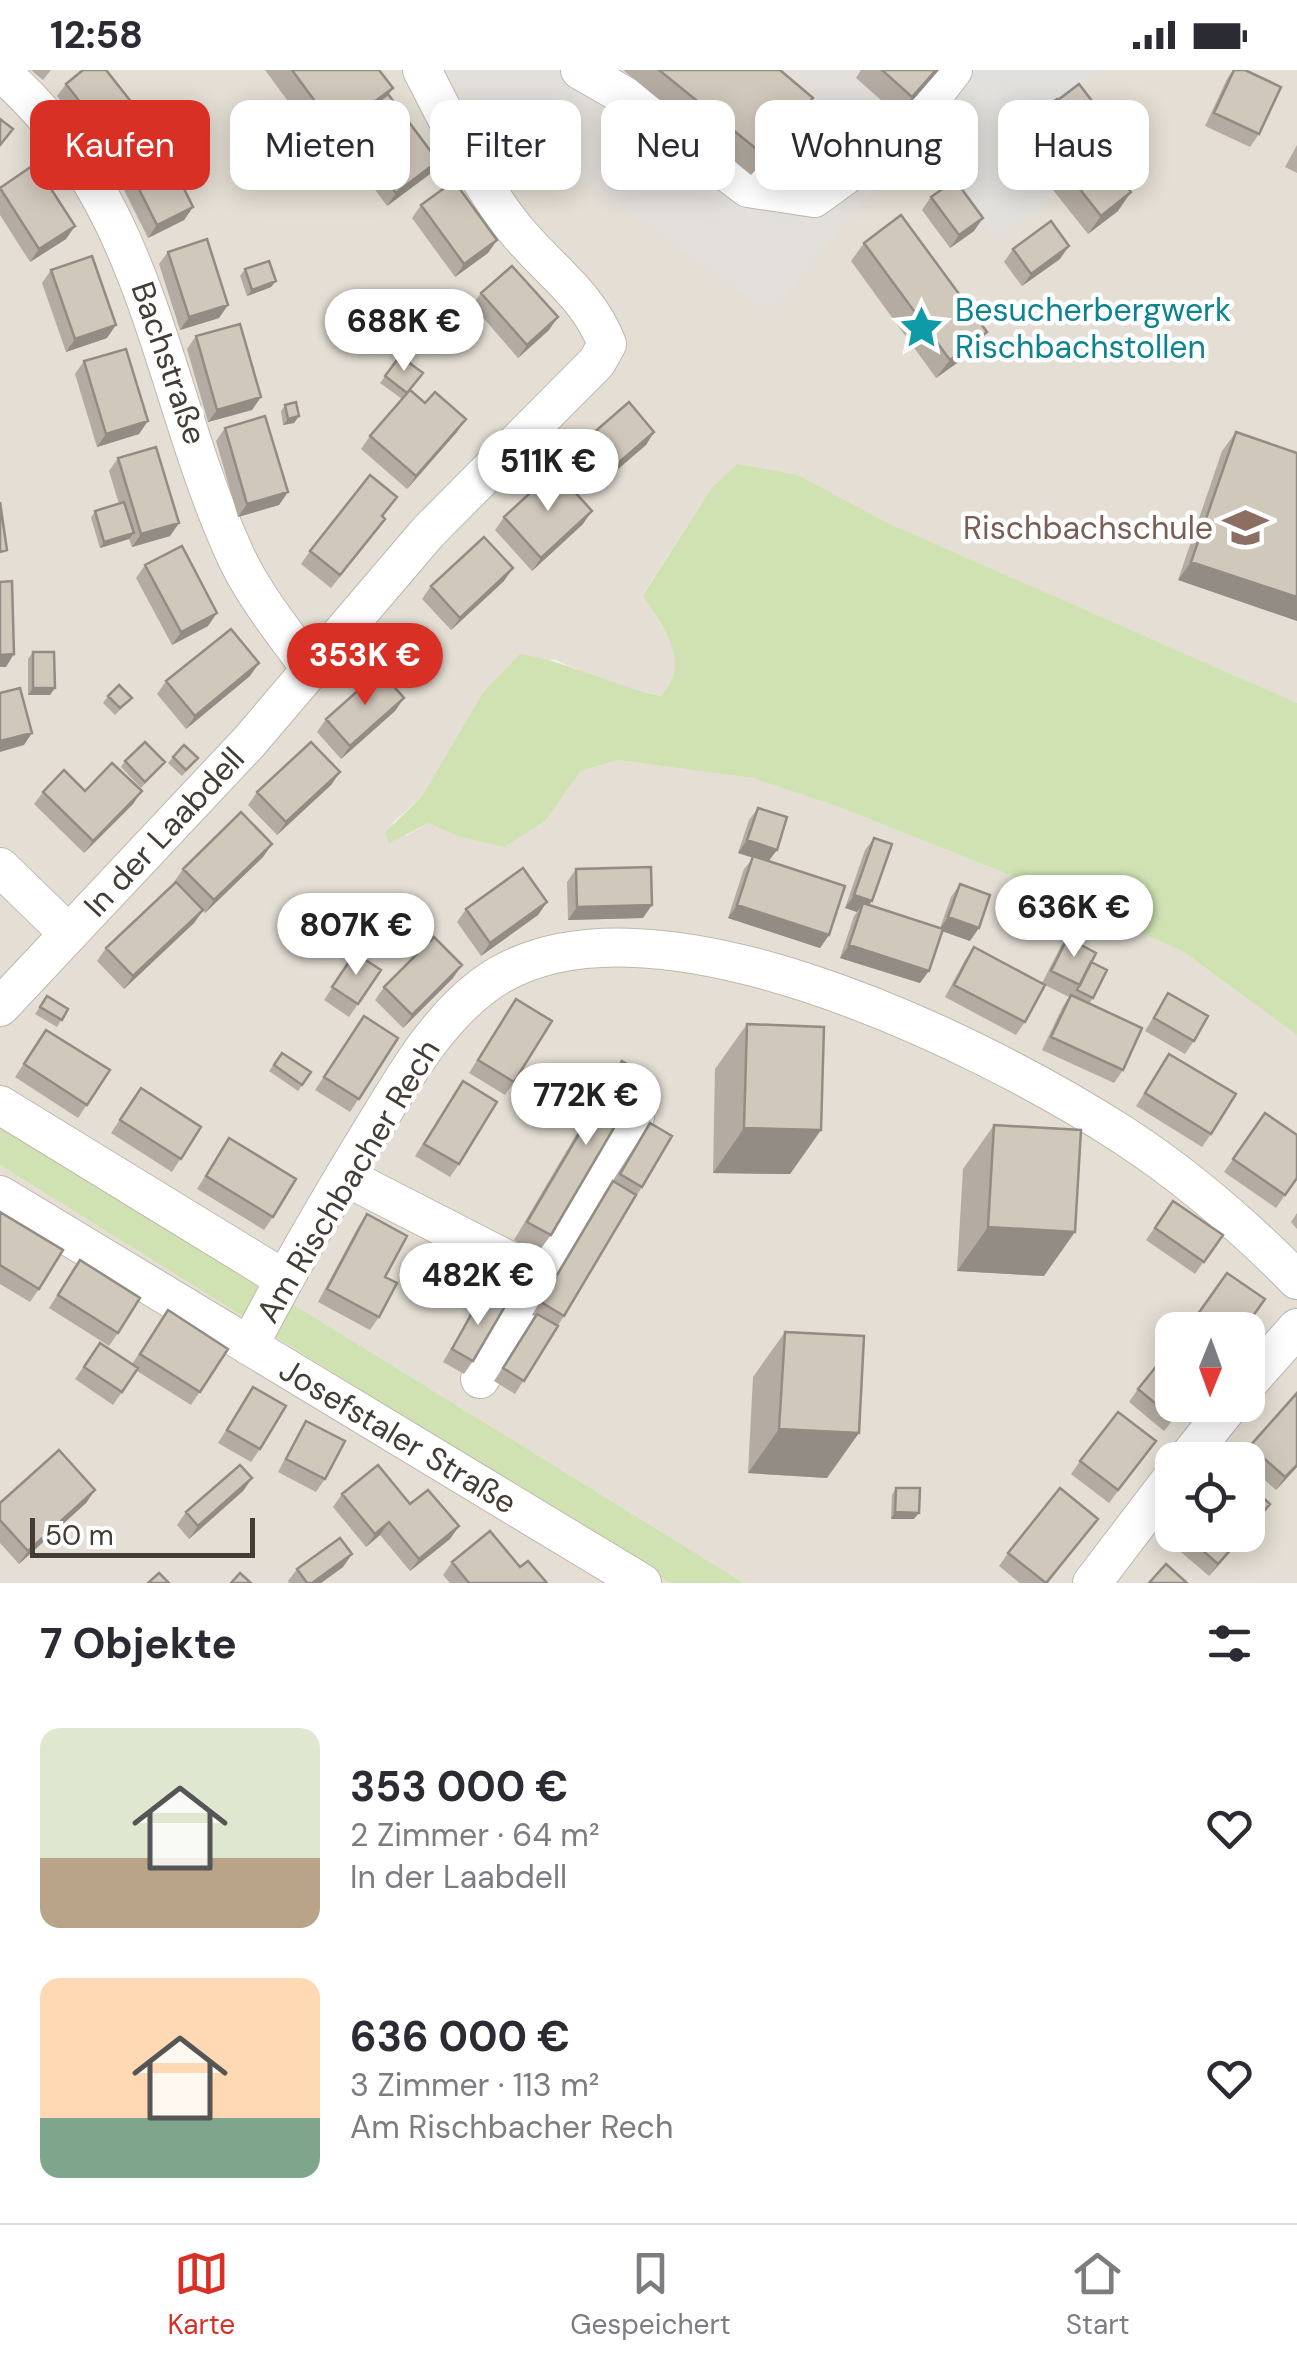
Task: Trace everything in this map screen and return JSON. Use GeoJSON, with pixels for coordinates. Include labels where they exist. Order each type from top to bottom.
{"type":"FeatureCollection","features":[{"type":"Feature","properties":{"kind":"street","name":"In der Laabdell"},"geometry":{"type":"LineString","coordinates":[[0,1007],[312,671],[428,532],[597,362],[607,344],[598,320],[572,286],[519,234],[422,70]]}},
{"type":"Feature","properties":{"kind":"street"},"geometry":{"type":"LineString","coordinates":[[580,70],[632,100],[748,188],[814,198],[905,132],[954,70]]}},
{"type":"Feature","properties":{"kind":"street","name":"Bachstraße"},"geometry":{"type":"LineString","coordinates":[[0,71],[75,154],[115,220],[147,292],[234,552],[312,671]]}},
{"type":"Feature","properties":{"kind":"street"},"geometry":{"type":"LineString","coordinates":[[0,867],[68,934]]}},
{"type":"Feature","properties":{"kind":"street","name":"Am Rischbacher Rech"},"geometry":{"type":"LineString","coordinates":[[250,1346],[284,1278],[344,1176],[402,1080],[445,1022],[483,986],[524,962],[574,949],[685,952],[850,998],[1018,1074],[1139,1147],[1212,1202],[1297,1280]]}},
{"type":"Feature","properties":{"kind":"street"},"geometry":{"type":"LineString","coordinates":[[0,1105],[284,1278]]}},
{"type":"Feature","properties":{"kind":"street"},"geometry":{"type":"LineString","coordinates":[[480,1380],[635,1116]]}},
{"type":"Feature","properties":{"kind":"street"},"geometry":{"type":"LineString","coordinates":[[344,1176],[539,1276]]}},
{"type":"Feature","properties":{"kind":"street","name":"Josefstaler Straße"},"geometry":{"type":"LineString","coordinates":[[0,1196],[642,1583]]}},
{"type":"Feature","properties":{"kind":"street"},"geometry":{"type":"LineString","coordinates":[[1265,1364],[1297,1328]]}},
{"type":"Feature","properties":{"kind":"street"},"geometry":{"type":"LineString","coordinates":[[1200,1442],[1216,1422]]}},
{"type":"Feature","properties":{"kind":"street"},"geometry":{"type":"LineString","coordinates":[[1092,1583],[1155,1500]]}},
{"type":"Feature","properties":{"kind":"shaded area"},"geometry":{"type":"Polygon","coordinates":[[[0,70],[1297,70],[1297,703],[888,523],[798,475],[711,489],[643,594],[678,654],[674,682],[661,696],[606,682],[554,659],[482,694],[422,796],[392,823],[406,836],[429,823],[457,836],[545,821],[581,771],[617,760],[752,778],[842,808],[1025,881],[1182,951],[1297,1035],[1297,1583],[744,1583],[0,1123],[0,70]]]}},
{"type":"Feature","properties":{"kind":"shaded area"},"geometry":{"type":"Polygon","coordinates":[[[428,70],[966,70],[944,100],[755,100],[755,190],[874,190],[770,314],[581,179],[581,100],[470,100],[428,70]]]}},
{"type":"Feature","properties":{"kind":"shaded area"},"geometry":{"type":"Polygon","coordinates":[[[971,70],[1101,70],[1062,100],[998,100],[998,190],[1049,190],[1054,197],[997,239],[957,190],[978,190],[978,100],[948,100],[971,70]]]}},
{"type":"Feature","properties":{"kind":"shaded area"},"geometry":{"type":"Polygon","coordinates":[[[0,1165],[232,1310],[670,1583],[0,1583],[0,1165]]]}},
{"type":"Feature","properties":{"kind":"green space"},"geometry":{"type":"Polygon","coordinates":[[[737,464],[798,475],[888,523],[1297,703],[1297,1035],[1182,951],[1025,881],[842,808],[752,778],[617,760],[581,771],[545,821],[504,847],[457,836],[429,823],[389,843],[385,833],[422,796],[482,694],[520,654],[661,696],[670,683],[675,658],[666,633],[643,595],[711,489],[737,464]]]}},
{"type":"Feature","properties":{"kind":"green space"},"geometry":{"type":"Polygon","coordinates":[[[0,1123],[744,1583],[670,1583],[0,1165],[0,1123]]]}},
{"type":"Feature","properties":{"kind":"building"},"geometry":{"type":"Polygon","coordinates":[[[83,70],[106,70],[130,100],[78,100],[66,84],[83,70]]]}},
{"type":"Feature","properties":{"kind":"building"},"geometry":{"type":"Polygon","coordinates":[[[292,70],[379,70],[393,88],[377,100],[314,100],[292,70]]]}},
{"type":"Feature","properties":{"kind":"building"},"geometry":{"type":"Polygon","coordinates":[[[659,70],[780,70],[813,98],[755,100],[755,148],[735,132],[735,100],[696,100],[659,70]]]}},
{"type":"Feature","properties":{"kind":"building"},"geometry":{"type":"Polygon","coordinates":[[[882,70],[936,70],[912,97],[882,70]]]}},
{"type":"Feature","properties":{"kind":"building"},"geometry":{"type":"Polygon","coordinates":[[[1234,70],[1245,70],[1281,87],[1259,134],[1214,113],[1234,70]]]}},
{"type":"Feature","properties":{"kind":"building"},"geometry":{"type":"Polygon","coordinates":[[[1079,84],[1091,100],[1058,100],[1079,84]]]}},
{"type":"Feature","properties":{"kind":"building"},"geometry":{"type":"Polygon","coordinates":[[[0,119],[13,129],[0,145],[0,119]]]}},
{"type":"Feature","properties":{"kind":"building"},"geometry":{"type":"Polygon","coordinates":[[[410,123],[430,150],[430,167],[410,182],[410,123]]]}},
{"type":"Feature","properties":{"kind":"building"},"geometry":{"type":"Polygon","coordinates":[[[30,167],[30,190],[52,190],[75,226],[39,249],[0,188],[30,167]]]}},
{"type":"Feature","properties":{"kind":"building"},"geometry":{"type":"Polygon","coordinates":[[[140,190],[185,190],[193,207],[157,225],[140,190]]]}},
{"type":"Feature","properties":{"kind":"building"},"geometry":{"type":"Polygon","coordinates":[[[442,190],[461,190],[497,240],[464,264],[421,205],[442,190]]]}},
{"type":"Feature","properties":{"kind":"building"},"geometry":{"type":"Polygon","coordinates":[[[941,190],[962,190],[983,218],[959,235],[931,197],[941,190]]]}},
{"type":"Feature","properties":{"kind":"building"},"geometry":{"type":"Polygon","coordinates":[[[1081,190],[1129,190],[1131,192],[1101,216],[1081,190]]]}},
{"type":"Feature","properties":{"kind":"building"},"geometry":{"type":"Polygon","coordinates":[[[901,215],[987,332],[950,360],[864,243],[901,215]]]}},
{"type":"Feature","properties":{"kind":"building"},"geometry":{"type":"Polygon","coordinates":[[[1051,221],[1069,246],[1031,274],[1013,249],[1051,221]]]}},
{"type":"Feature","properties":{"kind":"building"},"geometry":{"type":"Polygon","coordinates":[[[207,239],[228,305],[189,317],[168,252],[207,239]]]}},
{"type":"Feature","properties":{"kind":"building"},"geometry":{"type":"Polygon","coordinates":[[[92,256],[116,325],[75,339],[51,270],[92,256]]]}},
{"type":"Feature","properties":{"kind":"building"},"geometry":{"type":"Polygon","coordinates":[[[269,261],[276,281],[252,290],[245,269],[269,261]]]}},
{"type":"Feature","properties":{"kind":"building"},"geometry":{"type":"Polygon","coordinates":[[[512,266],[558,317],[527,345],[481,293],[512,266]]]}},
{"type":"Feature","properties":{"kind":"building"},"geometry":{"type":"Polygon","coordinates":[[[240,324],[261,397],[217,410],[196,336],[240,324]]]}},
{"type":"Feature","properties":{"kind":"building"},"geometry":{"type":"Polygon","coordinates":[[[126,349],[148,421],[106,434],[84,361],[126,349]]]}},
{"type":"Feature","properties":{"kind":"building"},"geometry":{"type":"Polygon","coordinates":[[[400,356],[423,373],[407,393],[385,376],[400,356]]]}},
{"type":"Feature","properties":{"kind":"building"},"geometry":{"type":"Polygon","coordinates":[[[410,390],[425,403],[435,392],[466,419],[416,476],[370,436],[410,390]]]}},
{"type":"Feature","properties":{"kind":"building"},"geometry":{"type":"Polygon","coordinates":[[[296,402],[299,416],[288,419],[285,405],[296,402]]]}},
{"type":"Feature","properties":{"kind":"building"},"geometry":{"type":"Polygon","coordinates":[[[629,402],[654,432],[600,479],[575,449],[629,402]]]}},
{"type":"Feature","properties":{"kind":"building"},"geometry":{"type":"Polygon","coordinates":[[[265,416],[288,492],[247,504],[225,428],[265,416]]]}},
{"type":"Feature","properties":{"kind":"building","name":"Rischbachschule"},"geometry":{"type":"Polygon","coordinates":[[[1236,432],[1297,453],[1297,597],[1191,562],[1236,432]]]}},
{"type":"Feature","properties":{"kind":"building"},"geometry":{"type":"Polygon","coordinates":[[[156,447],[179,523],[141,534],[118,458],[156,447]]]}},
{"type":"Feature","properties":{"kind":"building"},"geometry":{"type":"Polygon","coordinates":[[[555,470],[592,511],[541,558],[504,517],[555,470]]]}},
{"type":"Feature","properties":{"kind":"building"},"geometry":{"type":"Polygon","coordinates":[[[370,475],[397,497],[382,516],[385,519],[340,575],[310,551],[370,475]]]}},
{"type":"Feature","properties":{"kind":"building"},"geometry":{"type":"Polygon","coordinates":[[[0,502],[7,550],[0,552],[0,502]]]}},
{"type":"Feature","properties":{"kind":"building"},"geometry":{"type":"Polygon","coordinates":[[[124,502],[134,533],[104,542],[95,511],[124,502]]]}},
{"type":"Feature","properties":{"kind":"building"},"geometry":{"type":"Polygon","coordinates":[[[484,537],[513,568],[460,618],[431,586],[484,537]]]}},
{"type":"Feature","properties":{"kind":"building"},"geometry":{"type":"Polygon","coordinates":[[[182,546],[217,613],[181,632],[145,565],[182,546]]]}},
{"type":"Feature","properties":{"kind":"building"},"geometry":{"type":"Polygon","coordinates":[[[12,581],[14,654],[0,655],[0,582],[12,581]]]}},
{"type":"Feature","properties":{"kind":"building"},"geometry":{"type":"Polygon","coordinates":[[[231,629],[259,663],[195,716],[166,681],[231,629]]]}},
{"type":"Feature","properties":{"kind":"building"},"geometry":{"type":"Polygon","coordinates":[[[33,652],[54,652],[55,688],[33,688],[33,652]]]}},
{"type":"Feature","properties":{"kind":"building"},"geometry":{"type":"Polygon","coordinates":[[[380,671],[404,698],[350,746],[326,719],[380,671]]]}},
{"type":"Feature","properties":{"kind":"building"},"geometry":{"type":"Polygon","coordinates":[[[119,685],[132,698],[120,708],[108,696],[119,685]]]}},
{"type":"Feature","properties":{"kind":"building"},"geometry":{"type":"Polygon","coordinates":[[[20,688],[32,733],[0,741],[0,693],[20,688]]]}},
{"type":"Feature","properties":{"kind":"building"},"geometry":{"type":"Polygon","coordinates":[[[145,742],[165,762],[145,782],[125,761],[145,742]]]}},
{"type":"Feature","properties":{"kind":"building"},"geometry":{"type":"Polygon","coordinates":[[[311,742],[340,772],[286,822],[257,792],[311,742]]]}},
{"type":"Feature","properties":{"kind":"building"},"geometry":{"type":"Polygon","coordinates":[[[184,745],[198,758],[186,770],[173,757],[184,745]]]}},
{"type":"Feature","properties":{"kind":"building"},"geometry":{"type":"Polygon","coordinates":[[[112,763],[142,791],[93,841],[43,792],[64,770],[85,791],[112,763]]]}},
{"type":"Feature","properties":{"kind":"building"},"geometry":{"type":"Polygon","coordinates":[[[758,808],[787,817],[777,850],[747,840],[758,808]]]}},
{"type":"Feature","properties":{"kind":"building"},"geometry":{"type":"Polygon","coordinates":[[[241,812],[272,844],[214,900],[183,869],[241,812]]]}},
{"type":"Feature","properties":{"kind":"building"},"geometry":{"type":"Polygon","coordinates":[[[874,838],[892,844],[872,901],[854,895],[874,838]]]}},
{"type":"Feature","properties":{"kind":"building"},"geometry":{"type":"Polygon","coordinates":[[[753,856],[845,886],[829,935],[737,905],[753,856]]]}},
{"type":"Feature","properties":{"kind":"building"},"geometry":{"type":"Polygon","coordinates":[[[651,867],[652,905],[577,907],[576,869],[651,867]]]}},
{"type":"Feature","properties":{"kind":"building"},"geometry":{"type":"Polygon","coordinates":[[[523,868],[547,902],[490,943],[466,909],[523,868]]]}},
{"type":"Feature","properties":{"kind":"building"},"geometry":{"type":"Polygon","coordinates":[[[176,882],[203,910],[133,976],[106,948],[176,882]]]}},
{"type":"Feature","properties":{"kind":"building"},"geometry":{"type":"Polygon","coordinates":[[[960,884],[990,895],[979,928],[948,917],[960,884]]]}},
{"type":"Feature","properties":{"kind":"building"},"geometry":{"type":"Polygon","coordinates":[[[863,903],[943,929],[929,971],[849,945],[863,903]]]}},
{"type":"Feature","properties":{"kind":"building"},"geometry":{"type":"Polygon","coordinates":[[[1070,933],[1096,953],[1080,985],[1051,971],[1070,933]]]}},
{"type":"Feature","properties":{"kind":"building"},"geometry":{"type":"Polygon","coordinates":[[[434,937],[462,965],[412,1015],[384,987],[434,937]]]}},
{"type":"Feature","properties":{"kind":"building"},"geometry":{"type":"Polygon","coordinates":[[[974,947],[1045,985],[1025,1022],[954,985],[974,947]]]}},
{"type":"Feature","properties":{"kind":"building"},"geometry":{"type":"Polygon","coordinates":[[[355,953],[381,970],[358,1004],[332,987],[355,953]]]}},
{"type":"Feature","properties":{"kind":"building"},"geometry":{"type":"Polygon","coordinates":[[[1091,962],[1107,970],[1093,998],[1077,990],[1091,962]]]}},
{"type":"Feature","properties":{"kind":"building"},"geometry":{"type":"Polygon","coordinates":[[[1168,993],[1208,1016],[1194,1041],[1154,1018],[1168,993]]]}},
{"type":"Feature","properties":{"kind":"building"},"geometry":{"type":"Polygon","coordinates":[[[1071,995],[1142,1028],[1123,1070],[1051,1037],[1071,995]]]}},
{"type":"Feature","properties":{"kind":"building"},"geometry":{"type":"Polygon","coordinates":[[[47,996],[68,1009],[62,1020],[40,1007],[47,996]]]}},
{"type":"Feature","properties":{"kind":"building"},"geometry":{"type":"Polygon","coordinates":[[[516,999],[552,1021],[514,1082],[478,1060],[516,999]]]}},
{"type":"Feature","properties":{"kind":"building"},"geometry":{"type":"Polygon","coordinates":[[[364,1016],[398,1038],[359,1099],[324,1077],[364,1016]]]}},
{"type":"Feature","properties":{"kind":"building"},"geometry":{"type":"Polygon","coordinates":[[[747,1024],[824,1027],[821,1130],[744,1128],[747,1024]]]}},
{"type":"Feature","properties":{"kind":"building"},"geometry":{"type":"Polygon","coordinates":[[[46,1030],[110,1070],[87,1105],[24,1064],[46,1030]]]}},
{"type":"Feature","properties":{"kind":"building"},"geometry":{"type":"Polygon","coordinates":[[[282,1053],[311,1072],[302,1085],[274,1065],[282,1053]]]}},
{"type":"Feature","properties":{"kind":"building"},"geometry":{"type":"Polygon","coordinates":[[[1169,1054],[1236,1094],[1211,1134],[1145,1093],[1169,1054]]]}},
{"type":"Feature","properties":{"kind":"building"},"geometry":{"type":"Polygon","coordinates":[[[622,1061],[645,1075],[551,1235],[527,1222],[622,1061]]]}},
{"type":"Feature","properties":{"kind":"building"},"geometry":{"type":"Polygon","coordinates":[[[463,1081],[497,1102],[459,1164],[424,1144],[463,1081]]]}},
{"type":"Feature","properties":{"kind":"building"},"geometry":{"type":"Polygon","coordinates":[[[141,1088],[201,1127],[181,1159],[120,1120],[141,1088]]]}},
{"type":"Feature","properties":{"kind":"building"},"geometry":{"type":"Polygon","coordinates":[[[1265,1113],[1297,1135],[1297,1178],[1285,1195],[1233,1159],[1265,1113]]]}},
{"type":"Feature","properties":{"kind":"building"},"geometry":{"type":"Polygon","coordinates":[[[650,1123],[672,1136],[642,1187],[620,1174],[650,1123]]]}},
{"type":"Feature","properties":{"kind":"building"},"geometry":{"type":"Polygon","coordinates":[[[994,1125],[1081,1130],[1075,1232],[988,1227],[994,1125]]]}},
{"type":"Feature","properties":{"kind":"building"},"geometry":{"type":"Polygon","coordinates":[[[229,1138],[296,1179],[273,1217],[206,1176],[229,1138]]]}},
{"type":"Feature","properties":{"kind":"building"},"geometry":{"type":"Polygon","coordinates":[[[613,1181],[636,1195],[564,1316],[541,1302],[613,1181]]]}},
{"type":"Feature","properties":{"kind":"building"},"geometry":{"type":"Polygon","coordinates":[[[1173,1201],[1223,1235],[1204,1262],[1155,1228],[1173,1201]]]}},
{"type":"Feature","properties":{"kind":"building"},"geometry":{"type":"Polygon","coordinates":[[[0,1212],[63,1250],[39,1289],[0,1265],[0,1212]]]}},
{"type":"Feature","properties":{"kind":"building"},"geometry":{"type":"Polygon","coordinates":[[[367,1214],[407,1236],[385,1277],[397,1283],[379,1317],[327,1289],[367,1214]]]}},
{"type":"Feature","properties":{"kind":"building"},"geometry":{"type":"Polygon","coordinates":[[[466,1251],[480,1258],[474,1269],[461,1262],[466,1251]]]}},
{"type":"Feature","properties":{"kind":"building"},"geometry":{"type":"Polygon","coordinates":[[[80,1260],[140,1298],[118,1333],[58,1295],[80,1260]]]}},
{"type":"Feature","properties":{"kind":"building"},"geometry":{"type":"Polygon","coordinates":[[[1227,1273],[1265,1299],[1256,1312],[1199,1312],[1227,1273]]]}},
{"type":"Feature","properties":{"kind":"building"},"geometry":{"type":"Polygon","coordinates":[[[482,1295],[504,1308],[473,1361],[452,1349],[482,1295]]]}},
{"type":"Feature","properties":{"kind":"building"},"geometry":{"type":"Polygon","coordinates":[[[168,1310],[228,1349],[200,1392],[140,1354],[168,1310]]]}},
{"type":"Feature","properties":{"kind":"building"},"geometry":{"type":"Polygon","coordinates":[[[537,1314],[558,1326],[524,1381],[503,1368],[537,1314]]]}},
{"type":"Feature","properties":{"kind":"building"},"geometry":{"type":"Polygon","coordinates":[[[785,1332],[864,1336],[859,1433],[779,1429],[785,1332]]]}},
{"type":"Feature","properties":{"kind":"building"},"geometry":{"type":"Polygon","coordinates":[[[100,1343],[138,1368],[122,1392],[84,1367],[100,1343]]]}},
{"type":"Feature","properties":{"kind":"building"},"geometry":{"type":"Polygon","coordinates":[[[1155,1368],[1155,1403],[1138,1389],[1155,1368]]]}},
{"type":"Feature","properties":{"kind":"building"},"geometry":{"type":"Polygon","coordinates":[[[253,1387],[286,1406],[260,1449],[227,1430],[253,1387]]]}},
{"type":"Feature","properties":{"kind":"building"},"geometry":{"type":"Polygon","coordinates":[[[1297,1393],[1297,1465],[1285,1477],[1265,1459],[1265,1442],[1254,1442],[1297,1393]]]}},
{"type":"Feature","properties":{"kind":"building"},"geometry":{"type":"Polygon","coordinates":[[[1118,1412],[1156,1441],[1118,1490],[1080,1461],[1118,1412]]]}},
{"type":"Feature","properties":{"kind":"building"},"geometry":{"type":"Polygon","coordinates":[[[306,1421],[345,1441],[325,1479],[286,1459],[306,1421]]]}},
{"type":"Feature","properties":{"kind":"building"},"geometry":{"type":"Polygon","coordinates":[[[59,1450],[95,1490],[28,1551],[0,1520],[0,1503],[59,1450]]]}},
{"type":"Feature","properties":{"kind":"building"},"geometry":{"type":"Polygon","coordinates":[[[240,1465],[252,1478],[198,1526],[186,1512],[240,1465]]]}},
{"type":"Feature","properties":{"kind":"building"},"geometry":{"type":"Polygon","coordinates":[[[378,1465],[410,1504],[428,1490],[459,1526],[419,1559],[389,1522],[375,1534],[342,1494],[378,1465]]]}},
{"type":"Feature","properties":{"kind":"building"},"geometry":{"type":"Polygon","coordinates":[[[896,1488],[920,1488],[919,1513],[895,1512],[896,1488]]]}},
{"type":"Feature","properties":{"kind":"building"},"geometry":{"type":"Polygon","coordinates":[[[1060,1488],[1098,1519],[1046,1583],[1008,1553],[1060,1488]]]}},
{"type":"Feature","properties":{"kind":"building"},"geometry":{"type":"Polygon","coordinates":[[[490,1531],[520,1567],[528,1561],[547,1583],[469,1583],[452,1562],[490,1531]]]}},
{"type":"Feature","properties":{"kind":"building"},"geometry":{"type":"Polygon","coordinates":[[[340,1538],[352,1554],[307,1583],[297,1569],[340,1538]]]}},
{"type":"Feature","properties":{"kind":"building"},"geometry":{"type":"Polygon","coordinates":[[[1204,1552],[1228,1552],[1218,1564],[1204,1552]]]}},
{"type":"Feature","properties":{"kind":"building"},"geometry":{"type":"Polygon","coordinates":[[[1166,1564],[1187,1583],[1149,1583],[1166,1564]]]}},
{"type":"Feature","properties":{"kind":"building"},"geometry":{"type":"Polygon","coordinates":[[[159,1573],[169,1583],[148,1583],[159,1573]]]}},
{"type":"Feature","properties":{"kind":"building"},"geometry":{"type":"Polygon","coordinates":[[[240,1573],[251,1583],[231,1583],[240,1573]]]}},
{"type":"Feature","properties":{"kind":"place","name":"Besucherbergwerk Rischbachstollen"},"geometry":{"type":"Point","coordinates":[922,328]}},
{"type":"Feature","properties":{"kind":"place","name":"Rischbachschule"},"geometry":{"type":"Point","coordinates":[1246,528]}}]}
